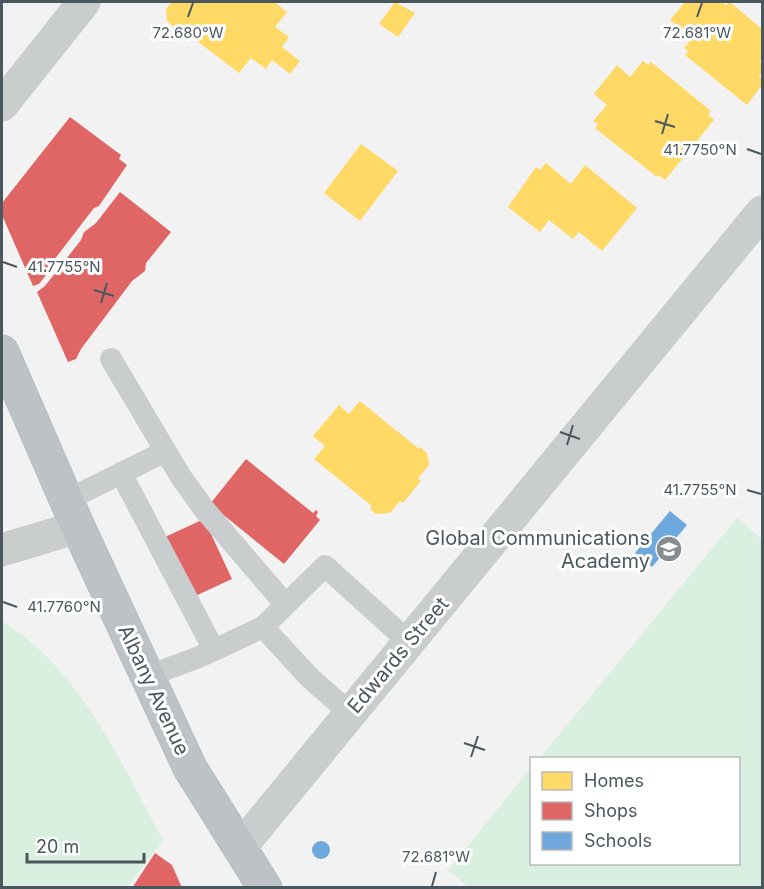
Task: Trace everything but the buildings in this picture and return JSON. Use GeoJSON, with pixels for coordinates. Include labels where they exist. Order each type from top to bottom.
{"type":"FeatureCollection","features":[{"type":"Feature","properties":{"kind":"highway","name":"Albany Avenue"},"geometry":{"type":"LineString","coordinates":[[2,352],[72,514],[190,768],[265,888]]}},
{"type":"Feature","properties":{"kind":"street"},"geometry":{"type":"LineString","coordinates":[[2,105],[84,2]]}},
{"type":"Feature","properties":{"kind":"street","name":"Edwards Street"},"geometry":{"type":"LineString","coordinates":[[239,849],[762,212]]}},
{"type":"Feature","properties":{"kind":"street"},"geometry":{"type":"LineString","coordinates":[[2,550],[72,514]]}},
{"type":"Feature","properties":{"kind":"lane"},"geometry":{"type":"LineString","coordinates":[[111,359],[166,452],[204,509],[285,604]]}},
{"type":"Feature","properties":{"kind":"lane"},"geometry":{"type":"LineString","coordinates":[[72,514],[121,472],[166,452]]}},
{"type":"Feature","properties":{"kind":"lane"},"geometry":{"type":"LineString","coordinates":[[121,472],[214,650]]}},
{"type":"Feature","properties":{"kind":"lane"},"geometry":{"type":"LineString","coordinates":[[148,676],[214,650],[263,627],[325,566],[409,642]]}},
{"type":"Feature","properties":{"kind":"lane"},"geometry":{"type":"LineString","coordinates":[[263,627],[309,678],[350,713]]}},
{"type":"Feature","properties":{"kind":"green space"},"geometry":{"type":"Polygon","coordinates":[[[737,518],[762,539],[762,887],[469,887],[448,870],[530,769],[530,865],[740,865],[740,757],[541,757],[737,518]]]}},
{"type":"Feature","properties":{"kind":"green space"},"geometry":{"type":"Polygon","coordinates":[[[2,621],[30,641],[76,691],[114,749],[163,840],[127,887],[2,887],[2,621]]]}},
{"type":"Feature","properties":{"kind":"place","name":"Global Communications Academy"},"geometry":{"type":"Point","coordinates":[669,549]}}]}
